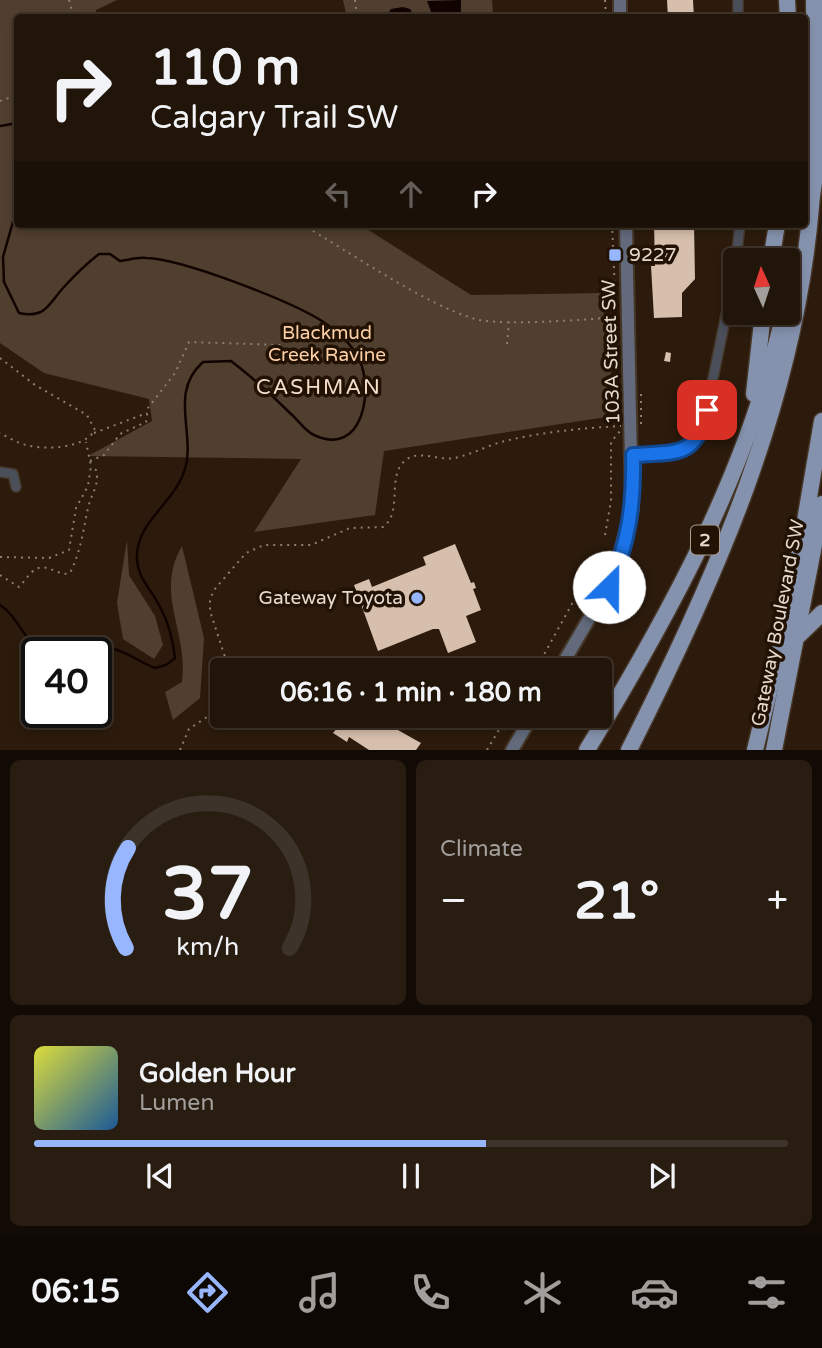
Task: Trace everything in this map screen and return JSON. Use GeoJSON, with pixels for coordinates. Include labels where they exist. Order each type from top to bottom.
{"type":"FeatureCollection","features":[{"type":"Feature","properties":{"kind":"highway"},"geometry":{"type":"LineString","coordinates":[[629,750],[708,584],[758,456],[793,331],[808,242],[817,161],[814,0]]}},
{"type":"Feature","properties":{"kind":"highway"},"geometry":{"type":"LineString","coordinates":[[808,171],[816,90]]}},
{"type":"Feature","properties":{"kind":"highway"},"geometry":{"type":"LineString","coordinates":[[773,248],[776,228]]}},
{"type":"Feature","properties":{"kind":"highway"},"geometry":{"type":"LineString","coordinates":[[797,248],[801,228]]}},
{"type":"Feature","properties":{"kind":"highway"},"geometry":{"type":"LineString","coordinates":[[751,426],[762,326]]}},
{"type":"Feature","properties":{"kind":"highway","name":"2"},"geometry":{"type":"LineString","coordinates":[[587,750],[638,666],[695,561],[751,426],[780,326]]}},
{"type":"Feature","properties":{"kind":"highway"},"geometry":{"type":"LineString","coordinates":[[755,750],[792,597],[822,421]]}},
{"type":"Feature","properties":{"kind":"highway","name":"Gateway Boulevard SW"},"geometry":{"type":"LineString","coordinates":[[774,750],[822,504]]}},
{"type":"Feature","properties":{"kind":"highway"},"geometry":{"type":"LineString","coordinates":[[798,636],[822,613]]}},
{"type":"Feature","properties":{"kind":"street","name":"103A Street SW"},"geometry":{"type":"LineString","coordinates":[[566,658],[609,587],[620,560],[632,510],[633,455],[626,228]]}},
{"type":"Feature","properties":{"kind":"street"},"geometry":{"type":"LineString","coordinates":[[737,248],[740,228]]}},
{"type":"Feature","properties":{"kind":"street"},"geometry":{"type":"LineString","coordinates":[[633,455],[675,452],[689,448],[702,432],[724,326]]}},
{"type":"Feature","properties":{"kind":"street"},"geometry":{"type":"LineString","coordinates":[[0,472],[13,474],[16,487]]}},
{"type":"Feature","properties":{"kind":"street"},"geometry":{"type":"LineString","coordinates":[[512,750],[525,728]]}},
{"type":"Feature","properties":{"kind":"path"},"geometry":{"type":"LineString","coordinates":[[308,228],[458,313],[478,320],[509,321],[615,317],[612,228]]}},
{"type":"Feature","properties":{"kind":"path"},"geometry":{"type":"LineString","coordinates":[[507,344],[509,321]]}},
{"type":"Feature","properties":{"kind":"path"},"geometry":{"type":"LineString","coordinates":[[90,461],[104,455],[121,434],[146,422],[148,408],[175,373],[189,342],[281,345],[287,334]]}},
{"type":"Feature","properties":{"kind":"path"},"geometry":{"type":"LineString","coordinates":[[0,358],[35,385],[87,415],[94,425],[93,434]]}},
{"type":"Feature","properties":{"kind":"path"},"geometry":{"type":"LineString","coordinates":[[640,426],[641,394]]}},
{"type":"Feature","properties":{"kind":"path"},"geometry":{"type":"LineString","coordinates":[[0,433],[27,446],[65,445],[85,441],[93,434],[147,413]]}},
{"type":"Feature","properties":{"kind":"path"},"geometry":{"type":"LineString","coordinates":[[225,658],[210,611],[210,600],[214,590],[246,553],[264,545],[311,545],[350,528],[383,527],[392,516],[400,468],[406,459],[417,456],[455,458],[507,440],[579,429],[621,426],[611,442],[611,501],[605,534]]}},
{"type":"Feature","properties":{"kind":"path"},"geometry":{"type":"LineString","coordinates":[[0,557],[40,559],[67,552],[76,508],[87,489],[91,466],[85,441]]}},
{"type":"Feature","properties":{"kind":"path"},"geometry":{"type":"LineString","coordinates":[[0,575],[19,587],[33,571],[40,568],[65,575],[71,573],[85,539],[87,510],[97,484],[96,470],[91,466]]}},
{"type":"Feature","properties":{"kind":"path"},"geometry":{"type":"LineString","coordinates":[[542,658],[600,553]]}},
{"type":"Feature","properties":{"kind":"path"},"geometry":{"type":"LineString","coordinates":[[180,750],[189,729],[210,715]]}},
{"type":"Feature","properties":{"kind":"path"},"geometry":{"type":"LineString","coordinates":[[487,750],[500,728]]}},
{"type":"Feature","properties":{"kind":"green space","name":"Blackmud Creek Ravine"},"geometry":{"type":"Polygon","coordinates":[[[0,0],[117,0],[96,10],[95,14],[14,14],[14,228],[365,228],[471,295],[607,293],[613,416],[384,451],[375,515],[254,532],[301,459],[88,456],[152,421],[149,399],[44,373],[0,343],[0,0]]]}},
{"type":"Feature","properties":{"kind":"green space"},"geometry":{"type":"Polygon","coordinates":[[[343,0],[492,0],[493,14],[346,14],[343,0]]]}},
{"type":"Feature","properties":{"kind":"green space"},"geometry":{"type":"Polygon","coordinates":[[[127,540],[129,575],[155,616],[163,645],[154,659],[123,639],[117,603],[127,540]]]}},
{"type":"Feature","properties":{"kind":"green space"},"geometry":{"type":"Polygon","coordinates":[[[182,546],[204,638],[200,698],[173,720],[165,692],[182,682],[183,664],[171,580],[182,546]]]}},
{"type":"Feature","properties":{"kind":"shaded area"},"geometry":{"type":"Polygon","coordinates":[[[461,0],[461,14],[432,14],[427,1],[461,0]]]}},
{"type":"Feature","properties":{"kind":"shaded area"},"geometry":{"type":"Polygon","coordinates":[[[403,7],[410,9],[413,14],[388,14],[391,9],[403,7]]]}},
{"type":"Feature","properties":{"kind":"building"},"geometry":{"type":"Polygon","coordinates":[[[667,0],[693,0],[694,14],[668,14],[667,0]]]}},
{"type":"Feature","properties":{"kind":"building"},"geometry":{"type":"Polygon","coordinates":[[[654,228],[694,228],[695,279],[682,293],[682,317],[654,318],[651,266],[655,266],[654,228]]]}},
{"type":"Feature","properties":{"kind":"building"},"geometry":{"type":"Polygon","coordinates":[[[666,352],[671,353],[670,362],[664,361],[666,352]]]}},
{"type":"Feature","properties":{"kind":"building","name":"Gateway Toyota"},"geometry":{"type":"Polygon","coordinates":[[[455,544],[471,583],[474,582],[476,588],[473,589],[481,610],[466,616],[476,642],[448,653],[439,629],[433,629],[378,651],[354,585],[369,579],[372,587],[426,565],[423,557],[455,544]]]}},
{"type":"Feature","properties":{"kind":"building"},"geometry":{"type":"Polygon","coordinates":[[[337,728],[394,728],[421,743],[416,750],[369,750],[349,737],[347,742],[333,733],[337,728]]]}},
{"type":"Feature","properties":{"kind":"waterway"},"geometry":{"type":"LineString","coordinates":[[0,126],[14,124]]}},
{"type":"Feature","properties":{"kind":"waterway"},"geometry":{"type":"LineString","coordinates":[[14,218],[3,257],[4,282],[19,313],[35,314],[45,309],[71,279],[99,254],[110,254],[120,261],[143,258],[163,260],[236,282],[322,321],[352,348],[363,372],[364,403],[360,417],[354,429],[344,437],[331,440],[308,431],[231,361],[203,362],[192,375],[187,388],[185,403],[188,447],[182,477],[147,526],[138,547],[138,567],[166,619],[175,658],[166,665],[155,668],[112,649]]}},
{"type":"Feature","properties":{"kind":"waterway"},"geometry":{"type":"LineString","coordinates":[[0,605],[28,637]]}},
{"type":"Feature","properties":{"kind":"place","name":"9227"},"geometry":{"type":"Point","coordinates":[615,255]}},
{"type":"Feature","properties":{"kind":"place","name":"Gateway Toyota"},"geometry":{"type":"Point","coordinates":[417,598]}},
{"type":"Feature","properties":{"kind":"district","name":"CASHMAN"},"geometry":{"type":"Point","coordinates":[319,387]}},
{"type":"Feature","properties":{"kind":"route"},"geometry":{"type":"LineString","coordinates":[[609,587],[630,526],[634,494],[633,455],[675,452],[689,448],[702,432],[707,410]]}}]}
